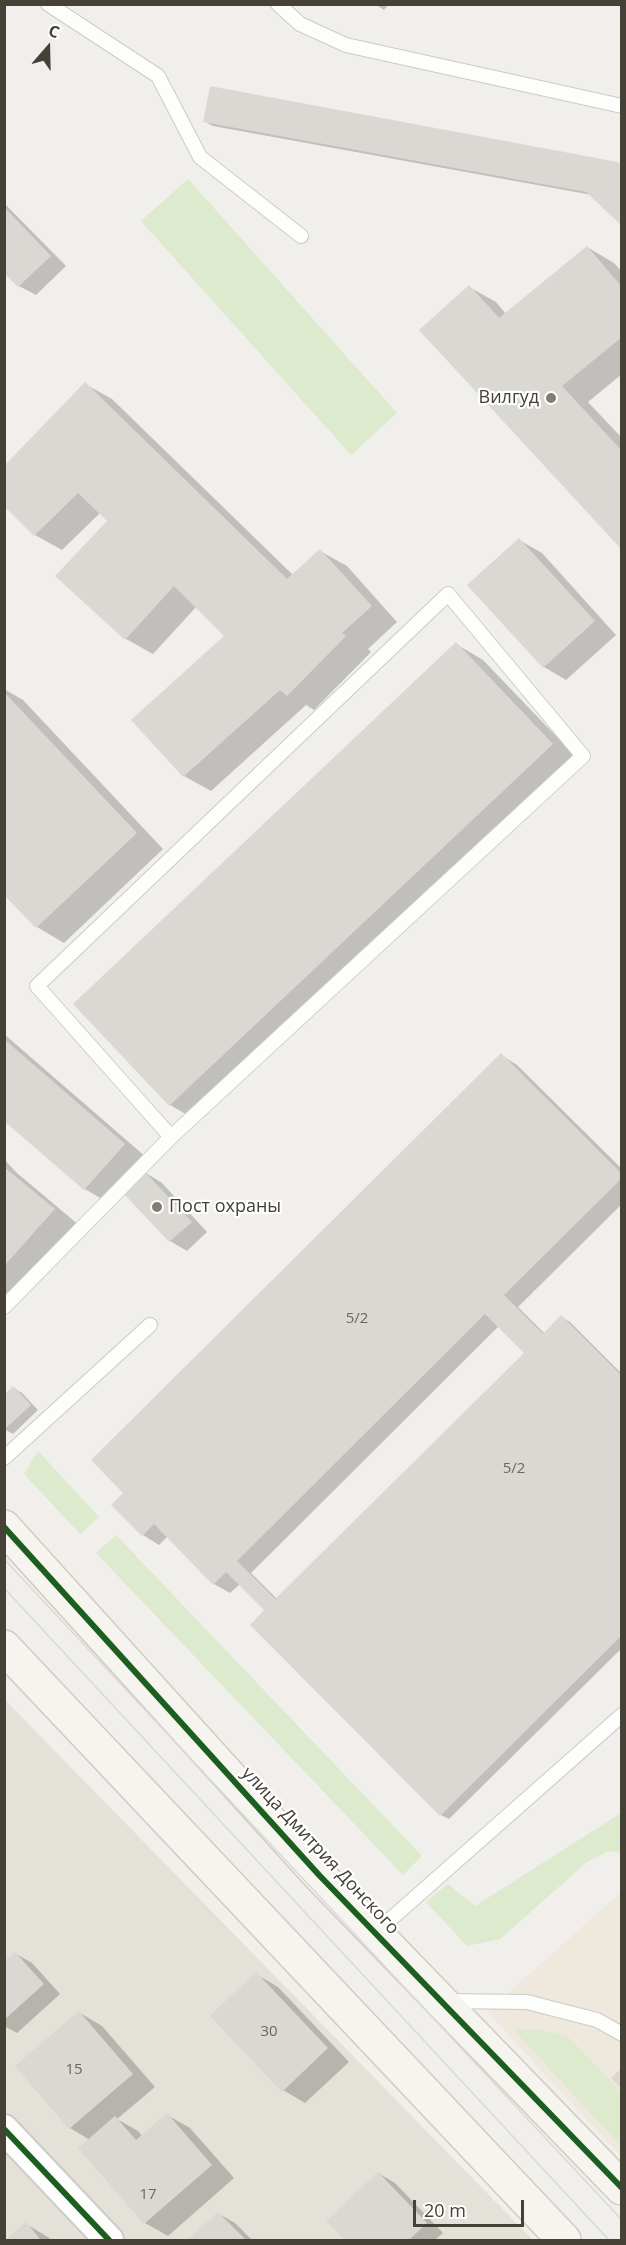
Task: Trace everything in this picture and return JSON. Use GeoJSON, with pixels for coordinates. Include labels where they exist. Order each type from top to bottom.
{"type":"FeatureCollection","features":[{"type":"Feature","properties":{"kind":"street","name":"улица Дмитрия Донского"},"geometry":{"type":"LineString","coordinates":[[4,1527],[319,1875],[621,2188]]}},
{"type":"Feature","properties":{"kind":"street"},"geometry":{"type":"LineString","coordinates":[[4,1647],[564,2241]]}},
{"type":"Feature","properties":{"kind":"street"},"geometry":{"type":"LineString","coordinates":[[4,2129],[109,2241]]}},
{"type":"Feature","properties":{"kind":"lane"},"geometry":{"type":"LineString","coordinates":[[48,4],[158,76],[200,157],[301,236]]}},
{"type":"Feature","properties":{"kind":"lane"},"geometry":{"type":"LineString","coordinates":[[278,4],[300,24],[346,45],[621,106]]}},
{"type":"Feature","properties":{"kind":"lane"},"geometry":{"type":"LineString","coordinates":[[4,1307],[171,1137],[583,756],[448,594],[37,986],[171,1137]]}},
{"type":"Feature","properties":{"kind":"lane"},"geometry":{"type":"LineString","coordinates":[[4,1458],[150,1324]]}},
{"type":"Feature","properties":{"kind":"lane"},"geometry":{"type":"LineString","coordinates":[[375,1933],[621,1715]]}},
{"type":"Feature","properties":{"kind":"lane"},"geometry":{"type":"LineString","coordinates":[[441,2001],[527,2002],[597,2020],[621,2034]]}},
{"type":"Feature","properties":{"kind":"shaded area"},"geometry":{"type":"Polygon","coordinates":[[[4,1699],[533,2240],[124,2240],[5,2115],[4,1699]]]}},
{"type":"Feature","properties":{"kind":"shaded area"},"geometry":{"type":"Polygon","coordinates":[[[621,1892],[621,2156],[487,2012],[621,1892]]]}},
{"type":"Feature","properties":{"kind":"shaded area"},"geometry":{"type":"Polygon","coordinates":[[[5,2151],[91,2240],[5,2240],[5,2151]]]}},
{"type":"Feature","properties":{"kind":"green space"},"geometry":{"type":"Polygon","coordinates":[[[188,179],[397,413],[351,455],[141,221],[188,179]]]}},
{"type":"Feature","properties":{"kind":"green space"},"geometry":{"type":"Polygon","coordinates":[[[38,1451],[99,1517],[80,1534],[24,1474],[38,1451]]]}},
{"type":"Feature","properties":{"kind":"green space"},"geometry":{"type":"Polygon","coordinates":[[[116,1535],[422,1856],[403,1875],[96,1553],[116,1535]]]}},
{"type":"Feature","properties":{"kind":"green space"},"geometry":{"type":"Polygon","coordinates":[[[621,1813],[621,1853],[609,1851],[587,1862],[500,1939],[467,1946],[426,1902],[448,1884],[475,1906],[621,1813]]]}},
{"type":"Feature","properties":{"kind":"green space"},"geometry":{"type":"Polygon","coordinates":[[[513,2029],[537,2029],[568,2037],[603,2073],[621,2093],[621,2146],[513,2029]]]}},
{"type":"Feature","properties":{"kind":"building"},"geometry":{"type":"Polygon","coordinates":[[[210,86],[618,162],[622,166],[622,226],[586,192],[203,122],[210,86]]]}},
{"type":"Feature","properties":{"kind":"building"},"geometry":{"type":"Polygon","coordinates":[[[4,207],[51,256],[18,287],[4,273],[4,207]]]}},
{"type":"Feature","properties":{"kind":"building"},"geometry":{"type":"Polygon","coordinates":[[[587,246],[622,287],[622,337],[562,386],[622,451],[622,550],[419,330],[469,285],[499,318],[587,246]]]}},
{"type":"Feature","properties":{"kind":"building"},"geometry":{"type":"Polygon","coordinates":[[[85,382],[287,579],[320,549],[372,606],[342,633],[346,636],[287,696],[280,690],[183,777],[131,720],[224,636],[174,586],[125,640],[55,576],[107,521],[78,493],[34,536],[4,506],[4,466],[85,382]]]}},
{"type":"Feature","properties":{"kind":"building"},"geometry":{"type":"Polygon","coordinates":[[[519,538],[595,621],[543,668],[467,585],[519,538]]]}},
{"type":"Feature","properties":{"kind":"building"},"geometry":{"type":"Polygon","coordinates":[[[456,642],[553,744],[169,1106],[73,1004],[456,642]]]}},
{"type":"Feature","properties":{"kind":"building"},"geometry":{"type":"Polygon","coordinates":[[[4,692],[137,833],[36,928],[4,895],[4,692]]]}},
{"type":"Feature","properties":{"kind":"building"},"geometry":{"type":"Polygon","coordinates":[[[4,1039],[125,1144],[84,1190],[4,1121],[4,1039]]]}},
{"type":"Feature","properties":{"kind":"building"},"geometry":{"type":"Polygon","coordinates":[[[501,1053],[622,1174],[622,1178],[504,1295],[543,1334],[561,1315],[622,1376],[622,1635],[440,1816],[250,1625],[264,1610],[226,1572],[213,1585],[154,1524],[142,1536],[111,1505],[123,1493],[91,1460],[501,1053]],[[485,1314],[237,1561],[275,1599],[524,1353],[485,1314]]]}},
{"type":"Feature","properties":{"kind":"building"},"geometry":{"type":"Polygon","coordinates":[[[4,1167],[55,1209],[4,1266],[4,1167]]]}},
{"type":"Feature","properties":{"kind":"building","name":"Пост охраны"},"geometry":{"type":"Polygon","coordinates":[[[145,1172],[192,1222],[169,1242],[123,1193],[145,1172]]]}},
{"type":"Feature","properties":{"kind":"building"},"geometry":{"type":"Polygon","coordinates":[[[13,1386],[31,1405],[4,1430],[4,1395],[13,1386]]]}},
{"type":"Feature","properties":{"kind":"building"},"geometry":{"type":"Polygon","coordinates":[[[15,1952],[44,1984],[4,2020],[4,1961],[15,1952]]]}},
{"type":"Feature","properties":{"kind":"building"},"geometry":{"type":"Polygon","coordinates":[[[256,1972],[328,2048],[282,2092],[210,2016],[256,1972]]]}},
{"type":"Feature","properties":{"kind":"building"},"geometry":{"type":"Polygon","coordinates":[[[79,2011],[133,2074],[69,2129],[15,2066],[79,2011]]]}},
{"type":"Feature","properties":{"kind":"building"},"geometry":{"type":"Polygon","coordinates":[[[622,2068],[622,2089],[611,2078],[622,2068]]]}},
{"type":"Feature","properties":{"kind":"building"},"geometry":{"type":"Polygon","coordinates":[[[167,2113],[212,2165],[144,2224],[78,2148],[115,2116],[136,2140],[167,2113]]]}},
{"type":"Feature","properties":{"kind":"building"},"geometry":{"type":"Polygon","coordinates":[[[378,2172],[427,2223],[409,2240],[345,2240],[326,2221],[378,2172]]]}},
{"type":"Feature","properties":{"kind":"building"},"geometry":{"type":"Polygon","coordinates":[[[218,2212],[246,2240],[188,2240],[218,2212]]]}},
{"type":"Feature","properties":{"kind":"building"},"geometry":{"type":"Polygon","coordinates":[[[26,2222],[41,2240],[5,2240],[26,2222]]]}},
{"type":"Feature","properties":{"kind":"tram line"},"geometry":{"type":"LineString","coordinates":[[4,1559],[622,2220]]}},
{"type":"Feature","properties":{"kind":"tram line"},"geometry":{"type":"LineString","coordinates":[[4,1588],[609,2240]]}},
{"type":"Feature","properties":{"kind":"cycle path"},"geometry":{"type":"LineString","coordinates":[[4,1527],[319,1875],[622,2188]]}},
{"type":"Feature","properties":{"kind":"cycle path"},"geometry":{"type":"LineString","coordinates":[[4,2129],[109,2240]]}},
{"type":"Feature","properties":{"kind":"place","name":"Вилгуд"},"geometry":{"type":"Point","coordinates":[551,398]}},
{"type":"Feature","properties":{"kind":"place","name":"Пост охраны"},"geometry":{"type":"Point","coordinates":[157,1207]}}]}
